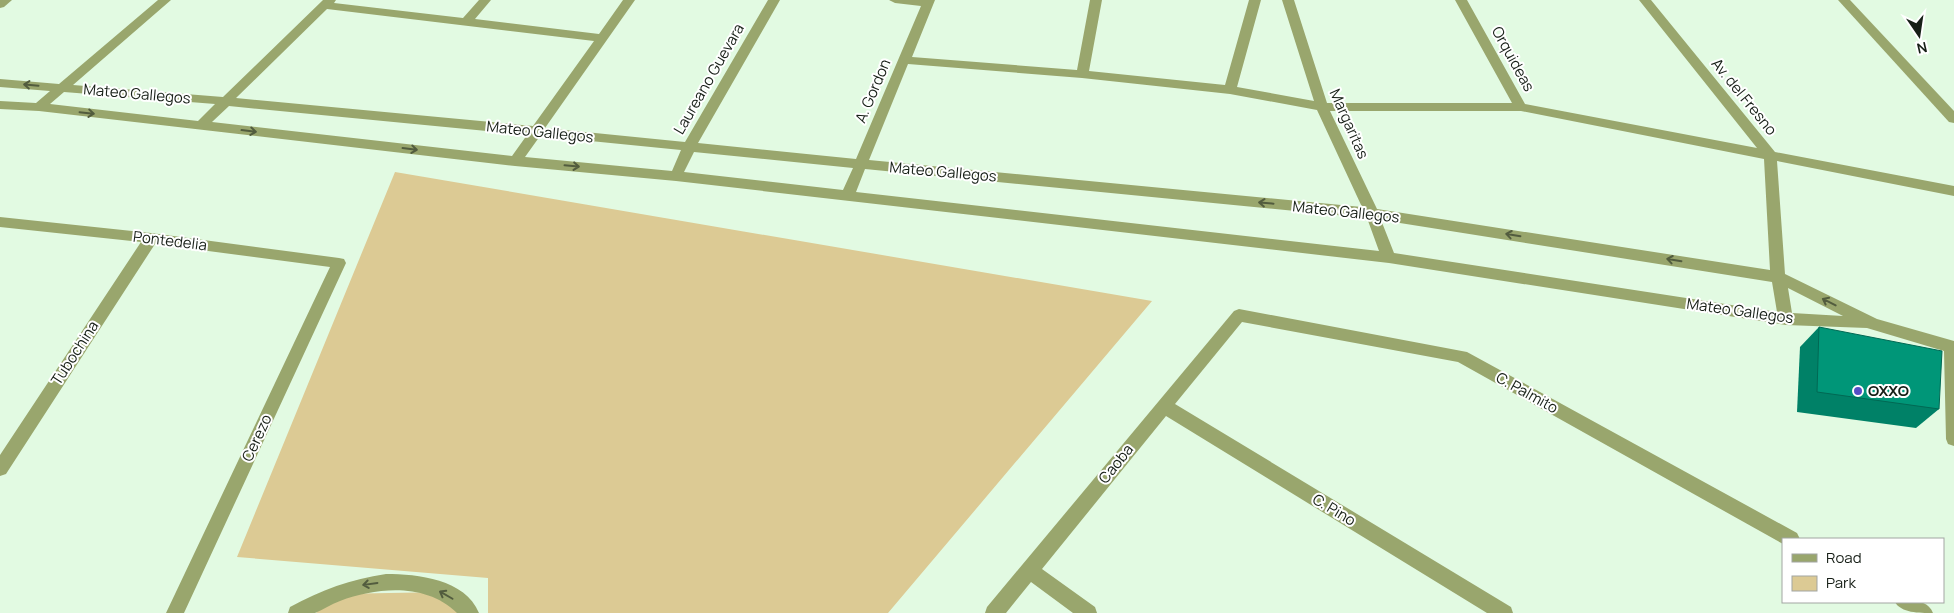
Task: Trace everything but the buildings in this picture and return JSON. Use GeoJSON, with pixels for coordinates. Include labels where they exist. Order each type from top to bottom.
{"type":"FeatureCollection","features":[{"type":"Feature","properties":{"kind":"street"},"geometry":{"type":"LineString","coordinates":[[0,5],[6,0]]}},
{"type":"Feature","properties":{"kind":"street"},"geometry":{"type":"LineString","coordinates":[[39,107],[165,0]]}},
{"type":"Feature","properties":{"kind":"street"},"geometry":{"type":"LineString","coordinates":[[466,22],[485,0]]}},
{"type":"Feature","properties":{"kind":"street"},"geometry":{"type":"LineString","coordinates":[[516,161],[629,0]]}},
{"type":"Feature","properties":{"kind":"street","name":"Laureano Guevara"},"geometry":{"type":"LineString","coordinates":[[676,176],[689,147],[774,0]]}},
{"type":"Feature","properties":{"kind":"street"},"geometry":{"type":"LineString","coordinates":[[895,0],[928,2]]}},
{"type":"Feature","properties":{"kind":"street"},"geometry":{"type":"LineString","coordinates":[[1082,74],[1096,0]]}},
{"type":"Feature","properties":{"kind":"street"},"geometry":{"type":"LineString","coordinates":[[1230,90],[1255,0]]}},
{"type":"Feature","properties":{"kind":"street","name":"Margaritas"},"geometry":{"type":"LineString","coordinates":[[1288,0],[1322,107],[1372,213],[1388,258]]}},
{"type":"Feature","properties":{"kind":"street","name":"Orquideas"},"geometry":{"type":"LineString","coordinates":[[1462,0],[1521,107]]}},
{"type":"Feature","properties":{"kind":"street","name":"Av. del Fresno"},"geometry":{"type":"LineString","coordinates":[[1645,0],[1770,156],[1778,276],[1786,319]]}},
{"type":"Feature","properties":{"kind":"street"},"geometry":{"type":"LineString","coordinates":[[1844,0],[1954,119]]}},
{"type":"Feature","properties":{"kind":"street","name":"A. Gordon"},"geometry":{"type":"LineString","coordinates":[[848,195],[859,164],[928,2]]}},
{"type":"Feature","properties":{"kind":"street"},"geometry":{"type":"LineString","coordinates":[[201,125],[327,3],[602,38]]}},
{"type":"Feature","properties":{"kind":"street"},"geometry":{"type":"LineString","coordinates":[[903,60],[1082,74],[1230,90],[1322,107],[1521,107],[1954,191]]}},
{"type":"Feature","properties":{"kind":"street","name":"Mateo Gallegos"},"geometry":{"type":"LineString","coordinates":[[0,83],[226,101],[1372,213],[1778,276],[1873,324],[1953,347]]}},
{"type":"Feature","properties":{"kind":"street","name":"Mateo Gallegos"},"geometry":{"type":"LineString","coordinates":[[0,105],[39,107],[516,161],[676,176],[1388,258],[1786,319],[1873,324]]}},
{"type":"Feature","properties":{"kind":"street","name":"Pontedelia"},"geometry":{"type":"LineString","coordinates":[[0,222],[151,238],[339,263]]}},
{"type":"Feature","properties":{"kind":"street","name":"Tubochina"},"geometry":{"type":"LineString","coordinates":[[0,469],[151,238]]}},
{"type":"Feature","properties":{"kind":"street","name":"Cerezo"},"geometry":{"type":"LineString","coordinates":[[175,613],[339,263]]}},
{"type":"Feature","properties":{"kind":"street","name":"Caoba"},"geometry":{"type":"LineString","coordinates":[[994,613],[1239,315]]}},
{"type":"Feature","properties":{"kind":"street","name":"C. Palmito"},"geometry":{"type":"LineString","coordinates":[[1239,315],[1461,356],[1789,538]]}},
{"type":"Feature","properties":{"kind":"street"},"geometry":{"type":"LineString","coordinates":[[1953,347],[1954,440]]}},
{"type":"Feature","properties":{"kind":"street","name":"C. Pino"},"geometry":{"type":"LineString","coordinates":[[1164,406],[1504,613]]}},
{"type":"Feature","properties":{"kind":"street"},"geometry":{"type":"LineString","coordinates":[[1029,570],[1088,613]]}},
{"type":"Feature","properties":{"kind":"street"},"geometry":{"type":"LineString","coordinates":[[298,613],[334,594],[364,585],[393,581],[419,584],[444,592],[465,607],[470,613]]}},
{"type":"Feature","properties":{"kind":"street"},"geometry":{"type":"LineString","coordinates":[[1906,603],[1924,613]]}},
{"type":"Feature","properties":{"kind":"green space"},"geometry":{"type":"Polygon","coordinates":[[[395,172],[1152,301],[888,613],[488,613],[488,578],[237,557],[395,172]]]}},
{"type":"Feature","properties":{"kind":"green space"},"geometry":{"type":"Polygon","coordinates":[[[444,592],[460,613],[316,613],[334,594],[444,592]]]}},
{"type":"Feature","properties":{"kind":"place","name":"OXXO"},"geometry":{"type":"Point","coordinates":[1858,391]}}]}
